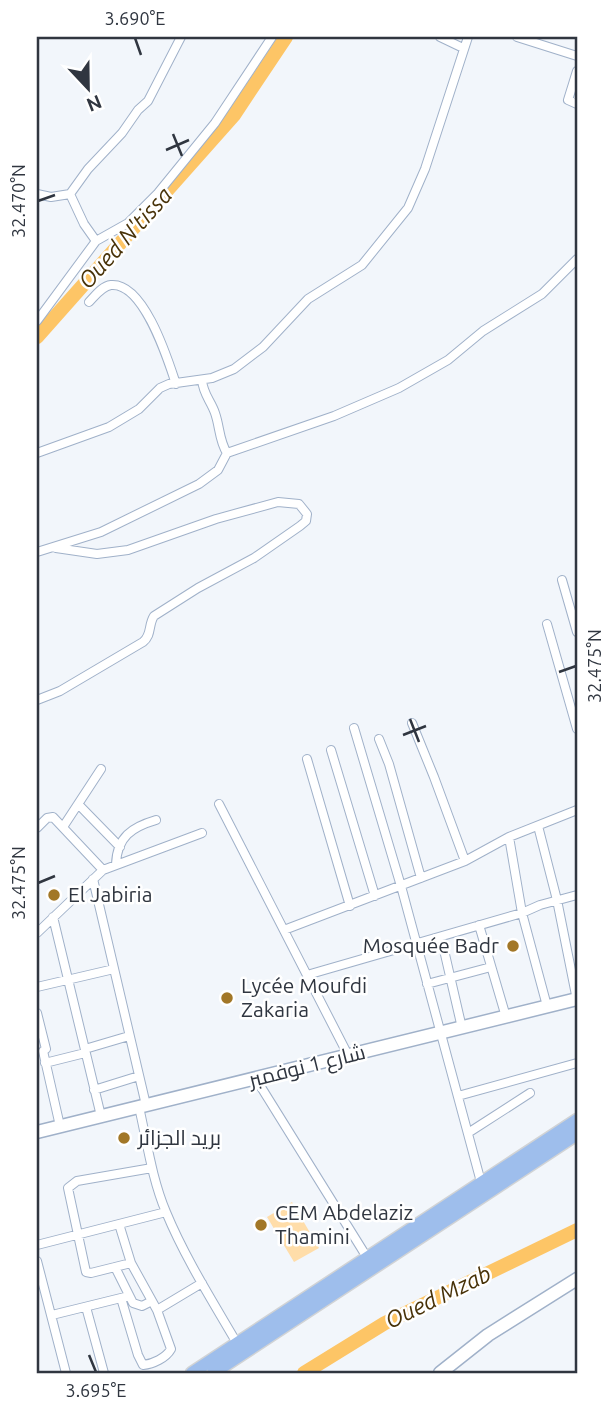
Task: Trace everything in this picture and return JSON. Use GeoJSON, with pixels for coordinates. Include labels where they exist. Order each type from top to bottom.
{"type":"FeatureCollection","features":[{"type":"Feature","properties":{"kind":"main road","name":"شارع 1 نوفمبر"},"geometry":{"type":"LineString","coordinates":[[37,1132],[577,1000]]}},
{"type":"Feature","properties":{"kind":"main road"},"geometry":{"type":"LineString","coordinates":[[213,1373],[240,1349],[368,1259],[577,1120]]}},
{"type":"Feature","properties":{"kind":"main road"},"geometry":{"type":"LineString","coordinates":[[192,1373],[240,1349],[577,1134]]}},
{"type":"Feature","properties":{"kind":"main road"},"geometry":{"type":"LineString","coordinates":[[440,1373],[456,1369],[488,1335],[577,1279]]}},
{"type":"Feature","properties":{"kind":"street"},"geometry":{"type":"LineString","coordinates":[[37,194],[51,197],[70,194],[148,101],[181,37]]}},
{"type":"Feature","properties":{"kind":"street"},"geometry":{"type":"LineString","coordinates":[[37,321],[96,242],[128,223],[158,193],[215,123],[272,37]]}},
{"type":"Feature","properties":{"kind":"street"},"geometry":{"type":"LineString","coordinates":[[440,37],[463,48]]}},
{"type":"Feature","properties":{"kind":"street"},"geometry":{"type":"LineString","coordinates":[[37,453],[109,427],[139,409],[160,388],[222,374],[243,363],[282,328],[308,299],[362,265],[408,208],[425,169],[468,37]]}},
{"type":"Feature","properties":{"kind":"street"},"geometry":{"type":"LineString","coordinates":[[517,37],[577,56]]}},
{"type":"Feature","properties":{"kind":"street"},"geometry":{"type":"LineString","coordinates":[[577,71],[568,100],[577,104]]}},
{"type":"Feature","properties":{"kind":"street"},"geometry":{"type":"LineString","coordinates":[[70,194],[96,242]]}},
{"type":"Feature","properties":{"kind":"street"},"geometry":{"type":"LineString","coordinates":[[37,552],[101,532],[199,484],[218,470],[227,453],[334,416],[411,381],[448,360],[483,331],[542,294],[577,259]]}},
{"type":"Feature","properties":{"kind":"street"},"geometry":{"type":"LineString","coordinates":[[89,302],[111,285],[132,295],[156,330],[176,384]]}},
{"type":"Feature","properties":{"kind":"street"},"geometry":{"type":"LineString","coordinates":[[202,380],[203,389],[215,414],[221,442],[227,453]]}},
{"type":"Feature","properties":{"kind":"street"},"geometry":{"type":"LineString","coordinates":[[37,700],[60,691],[143,642],[149,634],[154,616],[254,558],[300,526],[306,521],[307,514],[299,504],[278,502],[216,519],[128,550],[97,554],[53,548]]}},
{"type":"Feature","properties":{"kind":"street"},"geometry":{"type":"LineString","coordinates":[[562,580],[577,632]]}},
{"type":"Feature","properties":{"kind":"street"},"geometry":{"type":"LineString","coordinates":[[547,624],[576,717],[577,729]]}},
{"type":"Feature","properties":{"kind":"street"},"geometry":{"type":"LineString","coordinates":[[412,723],[465,861]]}},
{"type":"Feature","properties":{"kind":"street"},"geometry":{"type":"LineString","coordinates":[[354,728],[401,886],[481,1182]]}},
{"type":"Feature","properties":{"kind":"street"},"geometry":{"type":"LineString","coordinates":[[379,738],[421,878]]}},
{"type":"Feature","properties":{"kind":"street"},"geometry":{"type":"LineString","coordinates":[[331,750],[375,896]]}},
{"type":"Feature","properties":{"kind":"street"},"geometry":{"type":"LineString","coordinates":[[307,759],[350,906]]}},
{"type":"Feature","properties":{"kind":"street"},"geometry":{"type":"LineString","coordinates":[[63,827],[101,769]]}},
{"type":"Feature","properties":{"kind":"street"},"geometry":{"type":"LineString","coordinates":[[78,804],[120,847]]}},
{"type":"Feature","properties":{"kind":"street"},"geometry":{"type":"LineString","coordinates":[[219,804],[348,1055]]}},
{"type":"Feature","properties":{"kind":"street"},"geometry":{"type":"LineString","coordinates":[[284,930],[465,861],[509,837],[577,810]]}},
{"type":"Feature","properties":{"kind":"street"},"geometry":{"type":"LineString","coordinates":[[37,828],[52,817],[103,870]]}},
{"type":"Feature","properties":{"kind":"street"},"geometry":{"type":"LineString","coordinates":[[116,864],[120,847],[135,826],[156,820]]}},
{"type":"Feature","properties":{"kind":"street"},"geometry":{"type":"LineString","coordinates":[[538,826],[557,900],[577,1000]]}},
{"type":"Feature","properties":{"kind":"street"},"geometry":{"type":"LineString","coordinates":[[37,932],[103,870],[202,833]]}},
{"type":"Feature","properties":{"kind":"street"},"geometry":{"type":"LineString","coordinates":[[509,837],[522,913],[547,1006]]}},
{"type":"Feature","properties":{"kind":"street"},"geometry":{"type":"LineString","coordinates":[[93,879],[139,1076],[152,1168],[166,1212],[240,1349]]}},
{"type":"Feature","properties":{"kind":"street"},"geometry":{"type":"LineString","coordinates":[[307,975],[577,895]]}},
{"type":"Feature","properties":{"kind":"street"},"geometry":{"type":"LineString","coordinates":[[53,917],[101,1116]]}},
{"type":"Feature","properties":{"kind":"street"},"geometry":{"type":"LineString","coordinates":[[479,925],[506,1017]]}},
{"type":"Feature","properties":{"kind":"street"},"geometry":{"type":"LineString","coordinates":[[441,937],[462,1028]]}},
{"type":"Feature","properties":{"kind":"street"},"geometry":{"type":"LineString","coordinates":[[427,984],[491,967]]}},
{"type":"Feature","properties":{"kind":"street"},"geometry":{"type":"LineString","coordinates":[[37,986],[114,969]]}},
{"type":"Feature","properties":{"kind":"street"},"geometry":{"type":"LineString","coordinates":[[37,1013],[46,1049],[40,1052],[60,1126]]}},
{"type":"Feature","properties":{"kind":"street"},"geometry":{"type":"LineString","coordinates":[[45,1063],[129,1036]]}},
{"type":"Feature","properties":{"kind":"street"},"geometry":{"type":"LineString","coordinates":[[458,1096],[577,1063]]}},
{"type":"Feature","properties":{"kind":"street"},"geometry":{"type":"LineString","coordinates":[[94,1090],[139,1076]]}},
{"type":"Feature","properties":{"kind":"street"},"geometry":{"type":"LineString","coordinates":[[256,1079],[368,1259]]}},
{"type":"Feature","properties":{"kind":"street"},"geometry":{"type":"LineString","coordinates":[[468,1133],[530,1093]]}},
{"type":"Feature","properties":{"kind":"street"},"geometry":{"type":"LineString","coordinates":[[131,1263],[86,1272],[68,1193],[70,1184],[77,1181],[152,1168]]}},
{"type":"Feature","properties":{"kind":"street"},"geometry":{"type":"LineString","coordinates":[[37,1245],[166,1212]]}},
{"type":"Feature","properties":{"kind":"street"},"geometry":{"type":"LineString","coordinates":[[115,1267],[125,1297],[140,1363],[143,1365],[157,1360],[171,1349],[157,1310],[131,1263],[119,1224]]}},
{"type":"Feature","properties":{"kind":"street"},"geometry":{"type":"LineString","coordinates":[[37,1261],[66,1373]]}},
{"type":"Feature","properties":{"kind":"street"},"geometry":{"type":"LineString","coordinates":[[157,1310],[202,1283]]}},
{"type":"Feature","properties":{"kind":"street"},"geometry":{"type":"LineString","coordinates":[[125,1297],[139,1306],[152,1301]]}},
{"type":"Feature","properties":{"kind":"street"},"geometry":{"type":"LineString","coordinates":[[52,1315],[125,1297]]}},
{"type":"Feature","properties":{"kind":"street"},"geometry":{"type":"LineString","coordinates":[[86,1307],[104,1373]]}},
{"type":"Feature","properties":{"kind":"shaded area"},"geometry":{"type":"Polygon","coordinates":[[[292,1202],[319,1248],[294,1262],[267,1217],[292,1202]]]}},
{"type":"Feature","properties":{"kind":"waterway","name":"Oued N'tissa"},"geometry":{"type":"LineString","coordinates":[[37,337],[234,115],[286,37]]}},
{"type":"Feature","properties":{"kind":"waterway","name":"Oued Mzab"},"geometry":{"type":"LineString","coordinates":[[304,1373],[385,1323],[577,1230]]}},
{"type":"Feature","properties":{"kind":"place","name":"El Jabiria"},"geometry":{"type":"Point","coordinates":[54,895]}},
{"type":"Feature","properties":{"kind":"place","name":"Mosquée Badr"},"geometry":{"type":"Point","coordinates":[513,946]}},
{"type":"Feature","properties":{"kind":"place","name":"Lycée Moufdi Zakaria"},"geometry":{"type":"Point","coordinates":[227,998]}},
{"type":"Feature","properties":{"kind":"place","name":"بريد الجزائر"},"geometry":{"type":"Point","coordinates":[124,1138]}},
{"type":"Feature","properties":{"kind":"place","name":"CEM Abdelaziz Thamini"},"geometry":{"type":"Point","coordinates":[261,1225]}}]}
